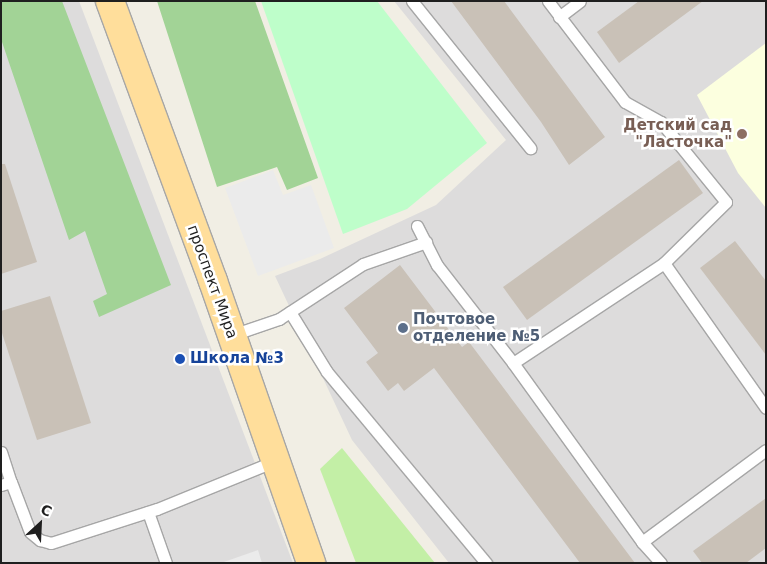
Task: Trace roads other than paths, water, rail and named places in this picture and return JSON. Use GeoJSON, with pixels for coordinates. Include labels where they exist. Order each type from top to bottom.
{"type":"FeatureCollection","features":[{"type":"Feature","properties":{"kind":"main road","name":"проспект Мира"},"geometry":{"type":"LineString","coordinates":[[110,1],[232,335],[311,563]]}},
{"type":"Feature","properties":{"kind":"lane"},"geometry":{"type":"LineString","coordinates":[[412,1],[530,148]]}},
{"type":"Feature","properties":{"kind":"lane"},"geometry":{"type":"LineString","coordinates":[[513,363],[664,263],[726,202],[661,122],[625,102],[548,1]]}},
{"type":"Feature","properties":{"kind":"lane"},"geometry":{"type":"LineString","coordinates":[[559,17],[580,1]]}},
{"type":"Feature","properties":{"kind":"lane"},"geometry":{"type":"LineString","coordinates":[[418,226],[437,265],[513,363],[642,542],[660,563]]}},
{"type":"Feature","properties":{"kind":"lane"},"geometry":{"type":"LineString","coordinates":[[232,335],[278,319],[363,264],[426,242]]}},
{"type":"Feature","properties":{"kind":"lane"},"geometry":{"type":"LineString","coordinates":[[664,263],[766,408]]}},
{"type":"Feature","properties":{"kind":"lane"},"geometry":{"type":"LineString","coordinates":[[290,312],[327,372],[486,563]]}},
{"type":"Feature","properties":{"kind":"lane"},"geometry":{"type":"LineString","coordinates":[[642,542],[766,450]]}},
{"type":"Feature","properties":{"kind":"lane"},"geometry":{"type":"LineString","coordinates":[[1,452],[6,484],[30,532],[40,540],[51,543],[148,512],[275,461]]}},
{"type":"Feature","properties":{"kind":"lane"},"geometry":{"type":"LineString","coordinates":[[148,512],[166,563]]}},
{"type":"Feature","properties":{"kind":"place","name":"Детский сад \"Ласточка\""},"geometry":{"type":"Point","coordinates":[742,134]}},
{"type":"Feature","properties":{"kind":"place","name":"Почтовое отделение №5"},"geometry":{"type":"Point","coordinates":[403,328]}},
{"type":"Feature","properties":{"kind":"place","name":"Школа №3"},"geometry":{"type":"Point","coordinates":[180,359]}}]}
